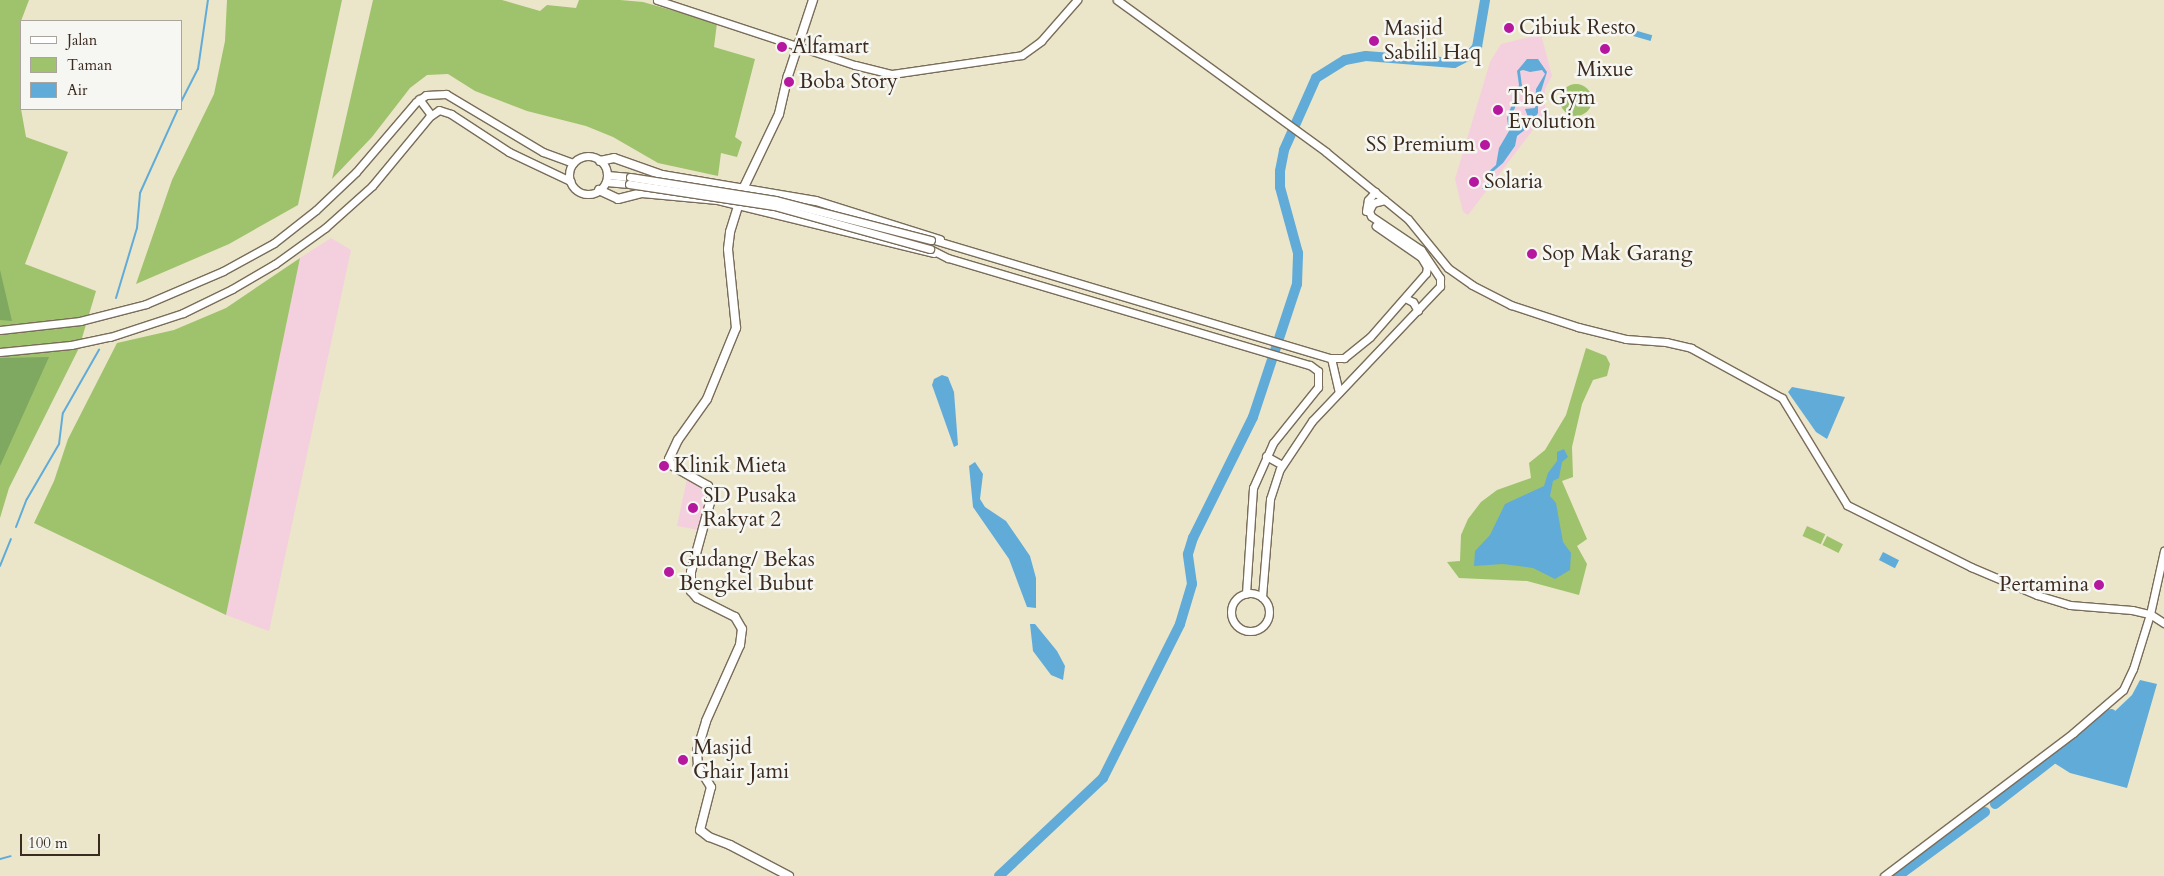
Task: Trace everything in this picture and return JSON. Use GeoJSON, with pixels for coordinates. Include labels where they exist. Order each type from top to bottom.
{"type":"FeatureCollection","features":[{"type":"Feature","properties":{"kind":"main road"},"geometry":{"type":"LineString","coordinates":[[789,876],[730,845],[708,838],[700,830],[711,787],[698,766],[697,751],[706,721],[740,645],[742,629],[735,617],[697,598],[691,591],[690,580],[712,495],[708,486],[668,462],[678,440],[707,400],[736,328],[728,249],[737,205],[779,114],[797,46],[813,0]]}},
{"type":"Feature","properties":{"kind":"main road"},"geometry":{"type":"LineString","coordinates":[[600,161],[614,158],[662,175],[744,187],[841,208],[936,240]]}},
{"type":"Feature","properties":{"kind":"main road"},"geometry":{"type":"LineString","coordinates":[[599,190],[618,199],[642,193],[718,200],[932,251]]}},
{"type":"Feature","properties":{"kind":"street"},"geometry":{"type":"LineString","coordinates":[[657,0],[885,73],[1006,58],[1032,51],[1077,0]]}},
{"type":"Feature","properties":{"kind":"street"},"geometry":{"type":"LineString","coordinates":[[1117,0],[1300,132],[1375,192],[1408,220],[1456,275],[1494,297],[1578,328],[1626,339],[1679,344],[1777,395],[1789,407],[1847,505],[1971,567],[2037,595],[2070,605],[2124,609],[2150,614],[2164,622]]}},
{"type":"Feature","properties":{"kind":"street"},"geometry":{"type":"LineString","coordinates":[[0,330],[115,313],[180,290],[274,243],[316,210],[356,172],[420,99],[434,93],[446,94],[543,152],[573,163],[590,156],[600,161],[606,179]]}},
{"type":"Feature","properties":{"kind":"street"},"geometry":{"type":"LineString","coordinates":[[420,99],[431,115]]}},
{"type":"Feature","properties":{"kind":"street"},"geometry":{"type":"LineString","coordinates":[[0,352],[89,342],[110,337],[183,313],[275,264],[325,228],[372,186],[431,115],[439,110],[451,114],[509,152],[570,181],[583,193],[599,190],[606,179]]}},
{"type":"Feature","properties":{"kind":"street"},"geometry":{"type":"LineString","coordinates":[[570,181],[573,163]]}},
{"type":"Feature","properties":{"kind":"street"},"geometry":{"type":"LineString","coordinates":[[606,179],[785,202],[936,240],[1089,284],[1331,358],[1344,358],[1355,351],[1405,298],[1427,267],[1421,257],[1376,227],[1367,216],[1368,200],[1375,192]]}},
{"type":"Feature","properties":{"kind":"street"},"geometry":{"type":"LineString","coordinates":[[629,181],[774,206],[932,251],[1301,363],[1318,371],[1318,387],[1273,443],[1253,488],[1246,594]]}},
{"type":"Feature","properties":{"kind":"street"},"geometry":{"type":"LineString","coordinates":[[1262,596],[1246,594],[1232,603],[1230,612],[1236,624],[1250,630],[1263,627],[1269,620],[1267,603],[1262,596],[1270,500],[1282,465],[1298,439],[1339,392],[1437,290],[1440,278],[1421,250],[1371,216],[1373,203],[1384,200]]}},
{"type":"Feature","properties":{"kind":"street"},"geometry":{"type":"LineString","coordinates":[[1076,295],[1080,282]]}},
{"type":"Feature","properties":{"kind":"street"},"geometry":{"type":"LineString","coordinates":[[1085,298],[1089,284]]}},
{"type":"Feature","properties":{"kind":"street"},"geometry":{"type":"LineString","coordinates":[[1405,298],[1413,302],[1418,311]]}},
{"type":"Feature","properties":{"kind":"street"},"geometry":{"type":"LineString","coordinates":[[1331,358],[1339,392]]}},
{"type":"Feature","properties":{"kind":"street"},"geometry":{"type":"LineString","coordinates":[[1266,456],[1282,465]]}},
{"type":"Feature","properties":{"kind":"street"},"geometry":{"type":"LineString","coordinates":[[1884,876],[2117,698],[2133,669],[2150,614],[2164,552]]}},
{"type":"Feature","properties":{"kind":"shaded area"},"geometry":{"type":"Polygon","coordinates":[[[1541,34],[1552,76],[1545,89],[1545,114],[1468,215],[1463,212],[1455,179],[1490,62],[1501,44],[1541,34]]]}},
{"type":"Feature","properties":{"kind":"shaded area"},"geometry":{"type":"Polygon","coordinates":[[[331,238],[351,250],[269,631],[226,615],[300,258],[331,238]]]}},
{"type":"Feature","properties":{"kind":"shaded area","name":"SD Pusaka Rakyat 2"},"geometry":{"type":"Polygon","coordinates":[[[687,479],[707,492],[699,530],[677,526],[687,479]]]}},
{"type":"Feature","properties":{"kind":"green space"},"geometry":{"type":"Polygon","coordinates":[[[0,0],[29,0],[20,20],[20,110],[26,137],[68,152],[25,264],[96,291],[79,348],[9,488],[0,518],[0,0]]]}},
{"type":"Feature","properties":{"kind":"green space"},"geometry":{"type":"Polygon","coordinates":[[[227,0],[342,0],[298,205],[229,244],[136,284],[172,180],[214,94],[225,41],[227,0]]]}},
{"type":"Feature","properties":{"kind":"green space"},"geometry":{"type":"Polygon","coordinates":[[[373,0],[502,0],[540,11],[547,5],[576,8],[579,0],[620,0],[643,2],[717,23],[714,47],[755,59],[735,137],[742,142],[737,157],[721,153],[718,176],[658,163],[613,137],[586,126],[527,111],[475,91],[448,74],[427,75],[410,88],[372,137],[332,179],[373,0]]]}},
{"type":"Feature","properties":{"kind":"green space"},"geometry":{"type":"Polygon","coordinates":[[[1576,84],[1582,85],[1587,89],[1591,94],[1591,106],[1587,111],[1582,115],[1576,116],[1570,115],[1565,111],[1561,106],[1560,100],[1561,94],[1565,89],[1570,85],[1576,84]]]}},
{"type":"Feature","properties":{"kind":"green space"},"geometry":{"type":"Polygon","coordinates":[[[300,258],[226,615],[34,523],[54,481],[68,439],[117,343],[174,330],[226,308],[300,258]]]}},
{"type":"Feature","properties":{"kind":"green space"},"geometry":{"type":"Polygon","coordinates":[[[0,270],[12,321],[0,320],[0,270]]]}},
{"type":"Feature","properties":{"kind":"green space"},"geometry":{"type":"Polygon","coordinates":[[[1586,348],[1606,356],[1610,364],[1607,376],[1593,380],[1582,404],[1572,447],[1573,477],[1562,481],[1587,539],[1577,546],[1587,564],[1579,595],[1527,581],[1459,578],[1447,562],[1460,561],[1461,535],[1468,519],[1481,502],[1497,490],[1531,478],[1529,463],[1545,450],[1566,415],[1586,348]]]}},
{"type":"Feature","properties":{"kind":"green space"},"geometry":{"type":"Polygon","coordinates":[[[49,357],[0,466],[0,358],[49,357]]]}},
{"type":"Feature","properties":{"kind":"green space"},"geometry":{"type":"Polygon","coordinates":[[[1807,526],[1825,534],[1821,544],[1803,536],[1807,526]]]}},
{"type":"Feature","properties":{"kind":"green space"},"geometry":{"type":"Polygon","coordinates":[[[1827,536],[1843,544],[1838,553],[1822,545],[1827,536]]]}},
{"type":"Feature","properties":{"kind":"water"},"geometry":{"type":"Polygon","coordinates":[[[1634,30],[1652,35],[1651,41],[1632,36],[1634,30]]]}},
{"type":"Feature","properties":{"kind":"water"},"geometry":{"type":"Polygon","coordinates":[[[1527,59],[1538,59],[1547,72],[1538,101],[1538,113],[1530,126],[1517,136],[1515,146],[1503,163],[1489,175],[1489,186],[1482,189],[1488,183],[1486,174],[1496,165],[1499,148],[1509,131],[1507,118],[1519,85],[1517,71],[1527,59]],[[1542,70],[1520,71],[1522,86],[1516,94],[1515,108],[1509,118],[1525,123],[1528,117],[1525,109],[1535,108],[1536,89],[1545,74],[1542,70]]]}},
{"type":"Feature","properties":{"kind":"water"},"geometry":{"type":"Polygon","coordinates":[[[942,375],[948,377],[954,392],[958,445],[954,447],[932,385],[934,379],[942,375]]]}},
{"type":"Feature","properties":{"kind":"water"},"geometry":{"type":"Polygon","coordinates":[[[1792,387],[1845,397],[1827,439],[1816,432],[1788,392],[1792,387]]]}},
{"type":"Feature","properties":{"kind":"water"},"geometry":{"type":"Polygon","coordinates":[[[1564,449],[1568,457],[1562,462],[1559,478],[1553,481],[1550,496],[1556,503],[1563,542],[1571,553],[1570,570],[1555,579],[1533,568],[1503,564],[1474,566],[1475,551],[1490,535],[1505,504],[1544,486],[1548,473],[1557,461],[1557,452],[1564,449]]]}},
{"type":"Feature","properties":{"kind":"water"},"geometry":{"type":"Polygon","coordinates":[[[975,462],[983,474],[980,499],[985,507],[1006,521],[1030,556],[1036,578],[1036,608],[1027,607],[1009,559],[973,507],[969,466],[975,462]]]}},
{"type":"Feature","properties":{"kind":"water"},"geometry":{"type":"Polygon","coordinates":[[[1883,552],[1899,560],[1895,568],[1879,560],[1883,552]]]}},
{"type":"Feature","properties":{"kind":"water"},"geometry":{"type":"Polygon","coordinates":[[[1030,624],[1035,624],[1057,651],[1065,666],[1063,680],[1051,675],[1033,651],[1030,624]]]}},
{"type":"Feature","properties":{"kind":"water"},"geometry":{"type":"Polygon","coordinates":[[[2140,680],[2157,684],[2127,788],[2070,773],[2051,761],[2112,714],[2132,695],[2140,680]]]}},
{"type":"Feature","properties":{"kind":"waterway"},"geometry":{"type":"LineString","coordinates":[[182,100],[198,69],[208,0]]}},
{"type":"Feature","properties":{"kind":"waterway"},"geometry":{"type":"LineString","coordinates":[[999,876],[1103,778],[1180,624],[1192,584],[1188,554],[1193,538],[1253,417],[1297,284],[1298,253],[1280,187],[1280,171],[1284,150],[1316,78],[1345,60],[1366,56],[1454,63],[1470,55],[1477,47],[1485,0]]}},
{"type":"Feature","properties":{"kind":"waterway"},"geometry":{"type":"LineString","coordinates":[[116,298],[137,228],[140,193],[178,110]]}},
{"type":"Feature","properties":{"kind":"waterway"},"geometry":{"type":"LineString","coordinates":[[16,527],[27,499],[59,444],[63,413],[99,350]]}},
{"type":"Feature","properties":{"kind":"waterway"},"geometry":{"type":"LineString","coordinates":[[0,566],[11,539]]}},
{"type":"Feature","properties":{"kind":"waterway"},"geometry":{"type":"LineString","coordinates":[[1995,804],[2111,714]]}},
{"type":"Feature","properties":{"kind":"waterway"},"geometry":{"type":"LineString","coordinates":[[1898,876],[1985,812]]}},
{"type":"Feature","properties":{"kind":"waterway"},"geometry":{"type":"LineString","coordinates":[[0,859],[11,856]]}},
{"type":"Feature","properties":{"kind":"place","name":"Cibiuk Resto"},"geometry":{"type":"Point","coordinates":[1509,28]}},
{"type":"Feature","properties":{"kind":"place","name":"Masjid Sabilil Haq"},"geometry":{"type":"Point","coordinates":[1374,41]}},
{"type":"Feature","properties":{"kind":"place","name":"Alfamart"},"geometry":{"type":"Point","coordinates":[782,47]}},
{"type":"Feature","properties":{"kind":"place","name":"Mixue"},"geometry":{"type":"Point","coordinates":[1605,49]}},
{"type":"Feature","properties":{"kind":"place","name":"Boba Story"},"geometry":{"type":"Point","coordinates":[789,82]}},
{"type":"Feature","properties":{"kind":"place","name":"The Gym Evolution"},"geometry":{"type":"Point","coordinates":[1498,110]}},
{"type":"Feature","properties":{"kind":"place","name":"SS Premium"},"geometry":{"type":"Point","coordinates":[1485,145]}},
{"type":"Feature","properties":{"kind":"place","name":"Solaria"},"geometry":{"type":"Point","coordinates":[1474,182]}},
{"type":"Feature","properties":{"kind":"place","name":"Sop Mak Garang"},"geometry":{"type":"Point","coordinates":[1532,254]}},
{"type":"Feature","properties":{"kind":"place","name":"Klinik Mieta"},"geometry":{"type":"Point","coordinates":[664,466]}},
{"type":"Feature","properties":{"kind":"place","name":"SD Pusaka Rakyat 2"},"geometry":{"type":"Point","coordinates":[693,508]}},
{"type":"Feature","properties":{"kind":"place","name":"Gudang/ Bekas Bengkel Bubut"},"geometry":{"type":"Point","coordinates":[669,572]}},
{"type":"Feature","properties":{"kind":"place","name":"Pertamina"},"geometry":{"type":"Point","coordinates":[2099,585]}},
{"type":"Feature","properties":{"kind":"place","name":"Masjid Ghair Jami"},"geometry":{"type":"Point","coordinates":[683,760]}}]}
